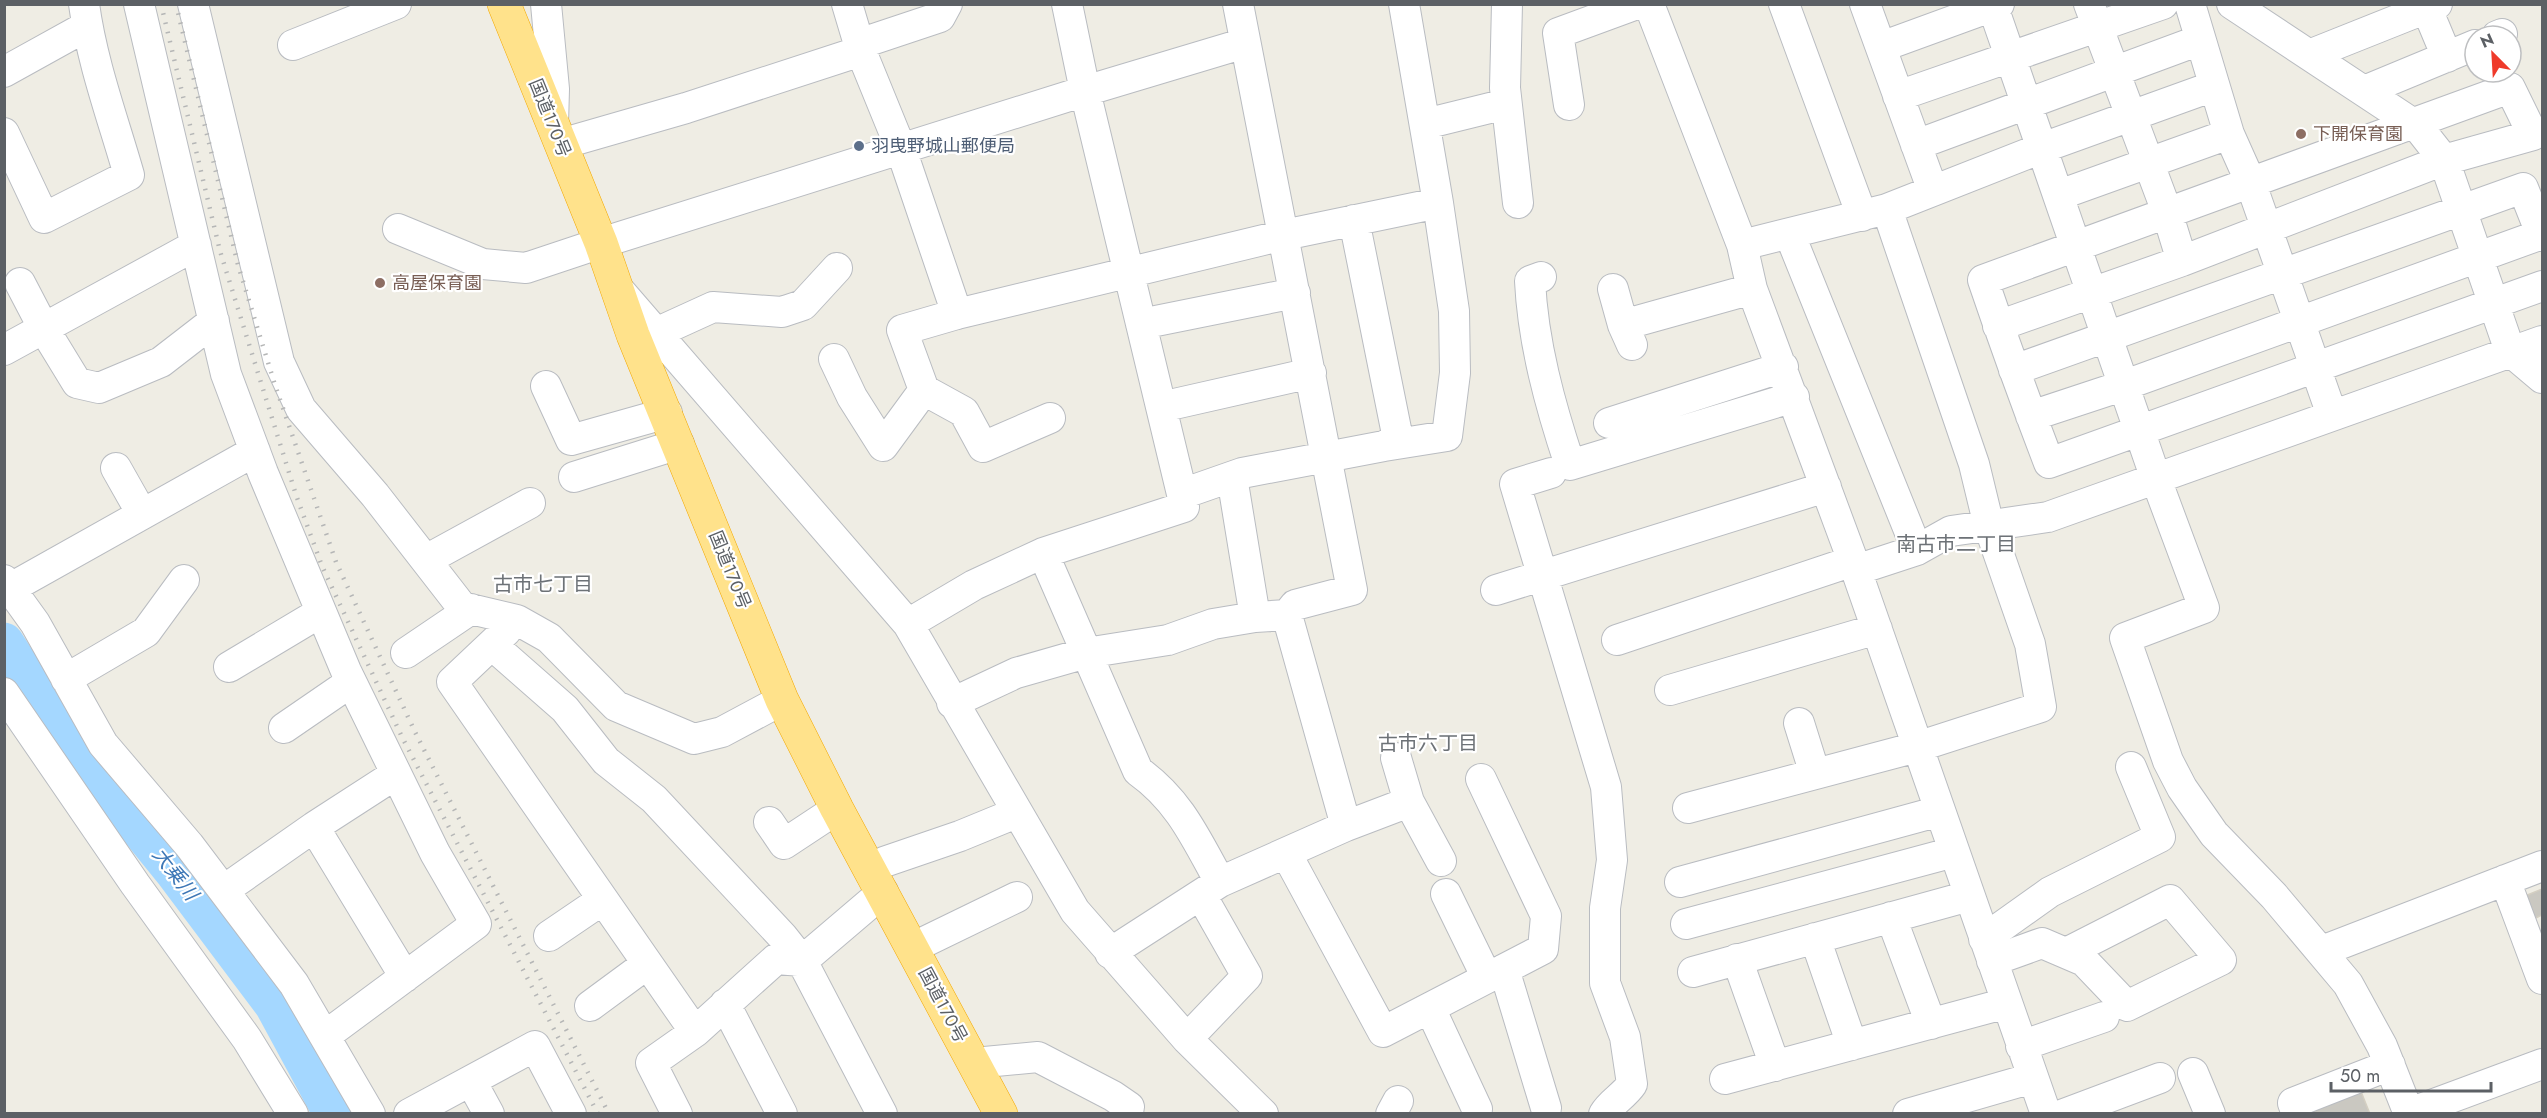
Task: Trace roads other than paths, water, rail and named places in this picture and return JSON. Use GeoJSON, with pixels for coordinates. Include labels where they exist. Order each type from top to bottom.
{"type":"FeatureCollection","features":[{"type":"Feature","properties":{"kind":"highway","name":"国道170号"},"geometry":{"type":"LineString","coordinates":[[504,4],[616,285],[644,334],[667,413],[782,700],[837,809],[1001,1113]]}},
{"type":"Feature","properties":{"kind":"street"},"geometry":{"type":"LineString","coordinates":[[140,4],[226,374],[255,451],[351,682],[435,853],[476,924],[325,1036]]}},
{"type":"Feature","properties":{"kind":"street"},"geometry":{"type":"LineString","coordinates":[[193,4],[279,362],[301,409],[462,607],[517,620],[549,638],[616,706],[694,739],[722,732],[782,700]]}},
{"type":"Feature","properties":{"kind":"street"},"geometry":{"type":"LineString","coordinates":[[293,45],[396,4]]}},
{"type":"Feature","properties":{"kind":"street"},"geometry":{"type":"LineString","coordinates":[[546,4],[557,136],[686,108],[860,48],[940,17],[947,4]]}},
{"type":"Feature","properties":{"kind":"street"},"geometry":{"type":"LineString","coordinates":[[847,4],[860,48],[901,149],[957,314]]}},
{"type":"Feature","properties":{"kind":"street"},"geometry":{"type":"LineString","coordinates":[[1067,4],[1182,494],[1232,477],[1327,456],[1447,436],[1455,374],[1454,311],[1404,4]]}},
{"type":"Feature","properties":{"kind":"street"},"geometry":{"type":"LineString","coordinates":[[952,703],[1016,673],[1086,653],[1168,640],[1213,624],[1255,617],[1287,615],[1295,605],[1352,590],[1238,4]]}},
{"type":"Feature","properties":{"kind":"street"},"geometry":{"type":"LineString","coordinates":[[1507,4],[1506,104],[1518,203]]}},
{"type":"Feature","properties":{"kind":"street"},"geometry":{"type":"LineString","coordinates":[[1569,105],[1558,33],[1637,4]]}},
{"type":"Feature","properties":{"kind":"street"},"geometry":{"type":"LineString","coordinates":[[1649,4],[1743,245],[1752,289],[1826,487],[2046,1113]]}},
{"type":"Feature","properties":{"kind":"street"},"geometry":{"type":"LineString","coordinates":[[1688,808],[1917,747],[2041,707],[2030,644],[1989,526],[1974,464],[1874,212],[1784,4]]}},
{"type":"Feature","properties":{"kind":"street"},"geometry":{"type":"LineString","coordinates":[[1866,4],[1933,191]]}},
{"type":"Feature","properties":{"kind":"street"},"geometry":{"type":"LineString","coordinates":[[1898,96],[2011,58],[2093,16],[2163,4]]}},
{"type":"Feature","properties":{"kind":"street"},"geometry":{"type":"LineString","coordinates":[[2190,4],[2229,134],[2250,181],[2332,415]]}},
{"type":"Feature","properties":{"kind":"street"},"geometry":{"type":"LineString","coordinates":[[2232,4],[2418,127],[2444,160],[2510,351],[2542,378]]}},
{"type":"Feature","properties":{"kind":"street"},"geometry":{"type":"LineString","coordinates":[[1881,47],[1995,5],[2011,58],[2156,479],[2204,608],[2125,638],[2168,761],[2182,788],[2214,834],[2274,896],[2348,984],[2390,1065],[2408,1113],[2542,1064]]}},
{"type":"Feature","properties":{"kind":"street"},"geometry":{"type":"LineString","coordinates":[[2309,55],[2432,7],[2447,57]]}},
{"type":"Feature","properties":{"kind":"street"},"geometry":{"type":"LineString","coordinates":[[4,72],[86,15],[129,175],[44,218],[4,133]]}},
{"type":"Feature","properties":{"kind":"street"},"geometry":{"type":"LineString","coordinates":[[2093,16],[2167,212],[2182,261]]}},
{"type":"Feature","properties":{"kind":"street"},"geometry":{"type":"LineString","coordinates":[[1916,145],[2200,40]]}},
{"type":"Feature","properties":{"kind":"street"},"geometry":{"type":"LineString","coordinates":[[398,229],[483,264],[526,268],[1245,43]]}},
{"type":"Feature","properties":{"kind":"street"},"geometry":{"type":"LineString","coordinates":[[2364,91],[2463,50]]}},
{"type":"Feature","properties":{"kind":"street"},"geometry":{"type":"LineString","coordinates":[[1743,245],[1874,212],[2214,86]]}},
{"type":"Feature","properties":{"kind":"street"},"geometry":{"type":"LineString","coordinates":[[1998,326],[2182,261],[2444,160],[2533,135],[2510,88],[1983,280],[1998,326],[2049,463],[2542,286]]}},
{"type":"Feature","properties":{"kind":"street"},"geometry":{"type":"LineString","coordinates":[[1425,124],[1506,104]]}},
{"type":"Feature","properties":{"kind":"street"},"geometry":{"type":"LineString","coordinates":[[2059,195],[2229,134]]}},
{"type":"Feature","properties":{"kind":"street"},"geometry":{"type":"LineString","coordinates":[[2014,370],[2523,188],[2542,235],[2477,256],[2125,385],[2031,416]]}},
{"type":"Feature","properties":{"kind":"street"},"geometry":{"type":"LineString","coordinates":[[1050,418],[983,447],[964,412],[924,390],[902,330],[957,314],[1284,235],[1438,203]]}},
{"type":"Feature","properties":{"kind":"street"},"geometry":{"type":"LineString","coordinates":[[1354,220],[1398,439],[1384,446]]}},
{"type":"Feature","properties":{"kind":"street"},"geometry":{"type":"LineString","coordinates":[[1790,235],[1917,550]]}},
{"type":"Feature","properties":{"kind":"street"},"geometry":{"type":"LineString","coordinates":[[4,350],[196,245]]}},
{"type":"Feature","properties":{"kind":"street"},"geometry":{"type":"LineString","coordinates":[[837,268],[803,305],[782,312],[713,308],[644,334],[908,624],[1075,911],[1187,1040],[1263,1113]]}},
{"type":"Feature","properties":{"kind":"street"},"geometry":{"type":"LineString","coordinates":[[1541,277],[1530,281],[1532,322],[1560,435],[1570,465],[1794,398]]}},
{"type":"Feature","properties":{"kind":"street"},"geometry":{"type":"LineString","coordinates":[[20,283],[44,329],[77,383],[99,388],[161,362],[214,321]]}},
{"type":"Feature","properties":{"kind":"street"},"geometry":{"type":"LineString","coordinates":[[1613,289],[1627,335],[1752,289]]}},
{"type":"Feature","properties":{"kind":"street"},"geometry":{"type":"LineString","coordinates":[[1141,324],[1295,293]]}},
{"type":"Feature","properties":{"kind":"street"},"geometry":{"type":"LineString","coordinates":[[1617,640],[1854,566],[1917,550],[1951,531],[2048,517],[2542,341]]}},
{"type":"Feature","properties":{"kind":"street"},"geometry":{"type":"LineString","coordinates":[[834,359],[852,397],[882,446],[924,390]]}},
{"type":"Feature","properties":{"kind":"street"},"geometry":{"type":"LineString","coordinates":[[1609,423],[1783,367]]}},
{"type":"Feature","properties":{"kind":"street"},"geometry":{"type":"LineString","coordinates":[[1161,407],[1311,373]]}},
{"type":"Feature","properties":{"kind":"street"},"geometry":{"type":"LineString","coordinates":[[546,386],[572,440],[667,413]]}},
{"type":"Feature","properties":{"kind":"street"},"geometry":{"type":"LineString","coordinates":[[574,477],[679,444]]}},
{"type":"Feature","properties":{"kind":"street"},"geometry":{"type":"LineString","coordinates":[[255,451],[142,514],[7,584],[35,623],[103,744],[224,890],[294,984],[370,1113]]}},
{"type":"Feature","properties":{"kind":"street"},"geometry":{"type":"LineString","coordinates":[[116,468],[142,514]]}},
{"type":"Feature","properties":{"kind":"street"},"geometry":{"type":"LineString","coordinates":[[1551,473],[1515,484],[1606,787],[1612,860],[1605,908],[1605,983],[1625,1037],[1632,1084],[1625,1093],[1609,1105],[1604,1113]]}},
{"type":"Feature","properties":{"kind":"street"},"geometry":{"type":"LineString","coordinates":[[1232,477],[1255,617]]}},
{"type":"Feature","properties":{"kind":"street"},"geometry":{"type":"LineString","coordinates":[[1496,590],[1826,487]]}},
{"type":"Feature","properties":{"kind":"street"},"geometry":{"type":"LineString","coordinates":[[426,560],[530,503]]}},
{"type":"Feature","properties":{"kind":"street"},"geometry":{"type":"LineString","coordinates":[[908,624],[974,585],[1043,553],[1184,507]]}},
{"type":"Feature","properties":{"kind":"street"},"geometry":{"type":"LineString","coordinates":[[1043,553],[1138,771],[1160,786],[1181,813],[1247,976],[1187,1040]]}},
{"type":"Feature","properties":{"kind":"street"},"geometry":{"type":"LineString","coordinates":[[66,679],[146,632],[184,580]]}},
{"type":"Feature","properties":{"kind":"street"},"geometry":{"type":"LineString","coordinates":[[406,653],[471,609]]}},
{"type":"Feature","properties":{"kind":"street"},"geometry":{"type":"LineString","coordinates":[[229,667],[321,612]]}},
{"type":"Feature","properties":{"kind":"street"},"geometry":{"type":"LineString","coordinates":[[1287,615],[1346,826]]}},
{"type":"Feature","properties":{"kind":"street"},"geometry":{"type":"LineString","coordinates":[[517,620],[452,682],[695,1032]]}},
{"type":"Feature","properties":{"kind":"street"},"geometry":{"type":"LineString","coordinates":[[1670,690],[1876,629]]}},
{"type":"Feature","properties":{"kind":"street"},"geometry":{"type":"LineString","coordinates":[[492,645],[565,710],[606,760],[654,799],[783,937],[802,960],[882,1113]]}},
{"type":"Feature","properties":{"kind":"street"},"geometry":{"type":"LineString","coordinates":[[284,728],[351,682]]}},
{"type":"Feature","properties":{"kind":"street"},"geometry":{"type":"LineString","coordinates":[[4,693],[135,884],[247,1039],[293,1113]]}},
{"type":"Feature","properties":{"kind":"street"},"geometry":{"type":"LineString","coordinates":[[1799,723],[1815,774]]}},
{"type":"Feature","properties":{"kind":"street"},"geometry":{"type":"LineString","coordinates":[[1395,758],[1409,802],[1441,861]]}},
{"type":"Feature","properties":{"kind":"street"},"geometry":{"type":"LineString","coordinates":[[1988,950],[2049,892],[2160,837],[2131,766]]}},
{"type":"Feature","properties":{"kind":"street"},"geometry":{"type":"LineString","coordinates":[[224,890],[314,827],[396,774]]}},
{"type":"Feature","properties":{"kind":"street"},"geometry":{"type":"LineString","coordinates":[[1286,853],[1383,1032],[1543,949],[1546,916],[1481,779]]}},
{"type":"Feature","properties":{"kind":"street"},"geometry":{"type":"LineString","coordinates":[[1110,953],[1210,888],[1346,826],[1409,802]]}},
{"type":"Feature","properties":{"kind":"street"},"geometry":{"type":"LineString","coordinates":[[769,822],[784,844],[837,809]]}},
{"type":"Feature","properties":{"kind":"street"},"geometry":{"type":"LineString","coordinates":[[1680,882],[1940,811]]}},
{"type":"Feature","properties":{"kind":"street"},"geometry":{"type":"LineString","coordinates":[[677,1113],[651,1063],[695,1032],[776,959],[802,960],[877,881],[884,862],[960,836],[1016,813]]}},
{"type":"Feature","properties":{"kind":"street"},"geometry":{"type":"LineString","coordinates":[[314,827],[405,977]]}},
{"type":"Feature","properties":{"kind":"street"},"geometry":{"type":"LineString","coordinates":[[1796,850],[1808,891]]}},
{"type":"Feature","properties":{"kind":"street"},"geometry":{"type":"LineString","coordinates":[[1686,924],[1954,852]]}},
{"type":"Feature","properties":{"kind":"street"},"geometry":{"type":"LineString","coordinates":[[2322,951],[2542,866]]}},
{"type":"Feature","properties":{"kind":"street"},"geometry":{"type":"LineString","coordinates":[[2505,880],[2542,979]]}},
{"type":"Feature","properties":{"kind":"street"},"geometry":{"type":"LineString","coordinates":[[1446,894],[1496,973],[1546,1108]]}},
{"type":"Feature","properties":{"kind":"street"},"geometry":{"type":"LineString","coordinates":[[1693,972],[1969,896]]}},
{"type":"Feature","properties":{"kind":"street"},"geometry":{"type":"LineString","coordinates":[[912,948],[1017,897]]}},
{"type":"Feature","properties":{"kind":"street"},"geometry":{"type":"LineString","coordinates":[[549,936],[602,900]]}},
{"type":"Feature","properties":{"kind":"street"},"geometry":{"type":"LineString","coordinates":[[1988,950],[2042,943],[2084,961],[2127,1006],[2221,960],[2170,900],[2066,953]]}},
{"type":"Feature","properties":{"kind":"street"},"geometry":{"type":"LineString","coordinates":[[1891,917],[1930,1024]]}},
{"type":"Feature","properties":{"kind":"street"},"geometry":{"type":"LineString","coordinates":[[1815,938],[1852,1045]]}},
{"type":"Feature","properties":{"kind":"street"},"geometry":{"type":"LineString","coordinates":[[1737,959],[1775,1066]]}},
{"type":"Feature","properties":{"kind":"street"},"geometry":{"type":"LineString","coordinates":[[590,1006],[647,964]]}},
{"type":"Feature","properties":{"kind":"street"},"geometry":{"type":"LineString","coordinates":[[1725,1079],[2007,1003]]}},
{"type":"Feature","properties":{"kind":"street"},"geometry":{"type":"LineString","coordinates":[[725,1004],[782,1113]]}},
{"type":"Feature","properties":{"kind":"street"},"geometry":{"type":"LineString","coordinates":[[1430,1008],[1478,1109]]}},
{"type":"Feature","properties":{"kind":"street"},"geometry":{"type":"LineString","coordinates":[[2021,1046],[2104,1017]]}},
{"type":"Feature","properties":{"kind":"street"},"geometry":{"type":"LineString","coordinates":[[410,1113],[535,1046],[571,1113]]}},
{"type":"Feature","properties":{"kind":"street"},"geometry":{"type":"LineString","coordinates":[[974,1063],[1038,1057],[1113,1096],[1129,1107]]}},
{"type":"Feature","properties":{"kind":"street"},"geometry":{"type":"LineString","coordinates":[[2297,1113],[2293,1103],[2390,1065]]}},
{"type":"Feature","properties":{"kind":"street"},"geometry":{"type":"LineString","coordinates":[[2193,1073],[2210,1113]]}},
{"type":"Feature","properties":{"kind":"street"},"geometry":{"type":"LineString","coordinates":[[1908,1113],[2033,1078]]}},
{"type":"Feature","properties":{"kind":"street"},"geometry":{"type":"LineString","coordinates":[[2064,1113],[2160,1078]]}},
{"type":"Feature","properties":{"kind":"street"},"geometry":{"type":"LineString","coordinates":[[471,1081],[489,1113]]}},
{"type":"Feature","properties":{"kind":"waterway","name":"大乗川"},"geometry":{"type":"LineString","coordinates":[[4,642],[71,745],[175,873],[274,1005],[333,1114]]}},
{"type":"Feature","properties":{"kind":"railway"},"geometry":{"type":"LineString","coordinates":[[161,4],[220,251],[296,495],[322,566],[402,737],[598,1114]]}},
{"type":"Feature","properties":{"kind":"railway"},"geometry":{"type":"LineString","coordinates":[[176,4],[238,265],[275,385],[336,562],[415,732],[609,1114]]}},
{"type":"Feature","properties":{"kind":"place","name":"下開保育園"},"geometry":{"type":"Point","coordinates":[2301,134]}},
{"type":"Feature","properties":{"kind":"place","name":"羽曳野城山郵便局"},"geometry":{"type":"Point","coordinates":[859,146]}},
{"type":"Feature","properties":{"kind":"place","name":"高屋保育園"},"geometry":{"type":"Point","coordinates":[380,283]}},
{"type":"Feature","properties":{"kind":"district","name":"南古市二丁目"},"geometry":{"type":"Point","coordinates":[1956,544]}},
{"type":"Feature","properties":{"kind":"district","name":"古市七丁目"},"geometry":{"type":"Point","coordinates":[543,584]}},
{"type":"Feature","properties":{"kind":"district","name":"古市六丁目"},"geometry":{"type":"Point","coordinates":[1428,743]}}]}
